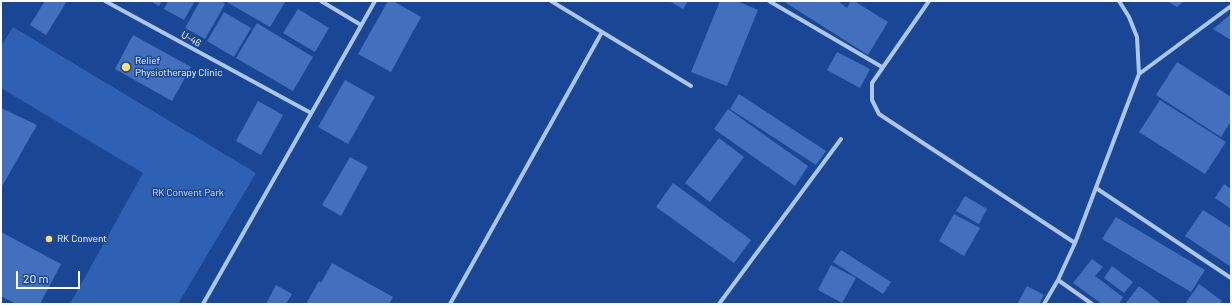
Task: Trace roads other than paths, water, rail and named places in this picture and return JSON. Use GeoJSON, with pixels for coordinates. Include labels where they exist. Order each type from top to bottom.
{"type":"FeatureCollection","features":[{"type":"Feature","properties":{"kind":"street","name":"U-46"},"geometry":{"type":"LineString","coordinates":[[105,1],[311,114]]}},
{"type":"Feature","properties":{"kind":"street"},"geometry":{"type":"LineString","coordinates":[[321,1],[361,24]]}},
{"type":"Feature","properties":{"kind":"street"},"geometry":{"type":"LineString","coordinates":[[203,304],[375,1]]}},
{"type":"Feature","properties":{"kind":"street"},"geometry":{"type":"LineString","coordinates":[[551,1],[691,86]]}},
{"type":"Feature","properties":{"kind":"street"},"geometry":{"type":"LineString","coordinates":[[770,1],[882,66]]}},
{"type":"Feature","properties":{"kind":"street"},"geometry":{"type":"LineString","coordinates":[[929,1],[882,66],[872,83],[872,100],[879,114],[1075,243]]}},
{"type":"Feature","properties":{"kind":"street"},"geometry":{"type":"LineString","coordinates":[[1044,304],[1058,280],[1075,243],[1139,74],[1137,37],[1129,17],[1119,1]]}},
{"type":"Feature","properties":{"kind":"street"},"geometry":{"type":"LineString","coordinates":[[1139,74],[1231,6]]}},
{"type":"Feature","properties":{"kind":"street"},"geometry":{"type":"LineString","coordinates":[[450,304],[602,32]]}},
{"type":"Feature","properties":{"kind":"street"},"geometry":{"type":"LineString","coordinates":[[719,304],[841,139]]}},
{"type":"Feature","properties":{"kind":"street"},"geometry":{"type":"LineString","coordinates":[[1096,188],[1231,278]]}},
{"type":"Feature","properties":{"kind":"street"},"geometry":{"type":"LineString","coordinates":[[1058,280],[1092,304]]}},
{"type":"Feature","properties":{"kind":"place","name":"Relief Physiotherapy Clinic"},"geometry":{"type":"Point","coordinates":[126,67]}},
{"type":"Feature","properties":{"kind":"place","name":"RK Convent"},"geometry":{"type":"Point","coordinates":[49,239]}},
{"type":"Feature","properties":{"kind":"park label","name":"RK Convent Park"},"geometry":{"type":"Point","coordinates":[188,193]}}]}
